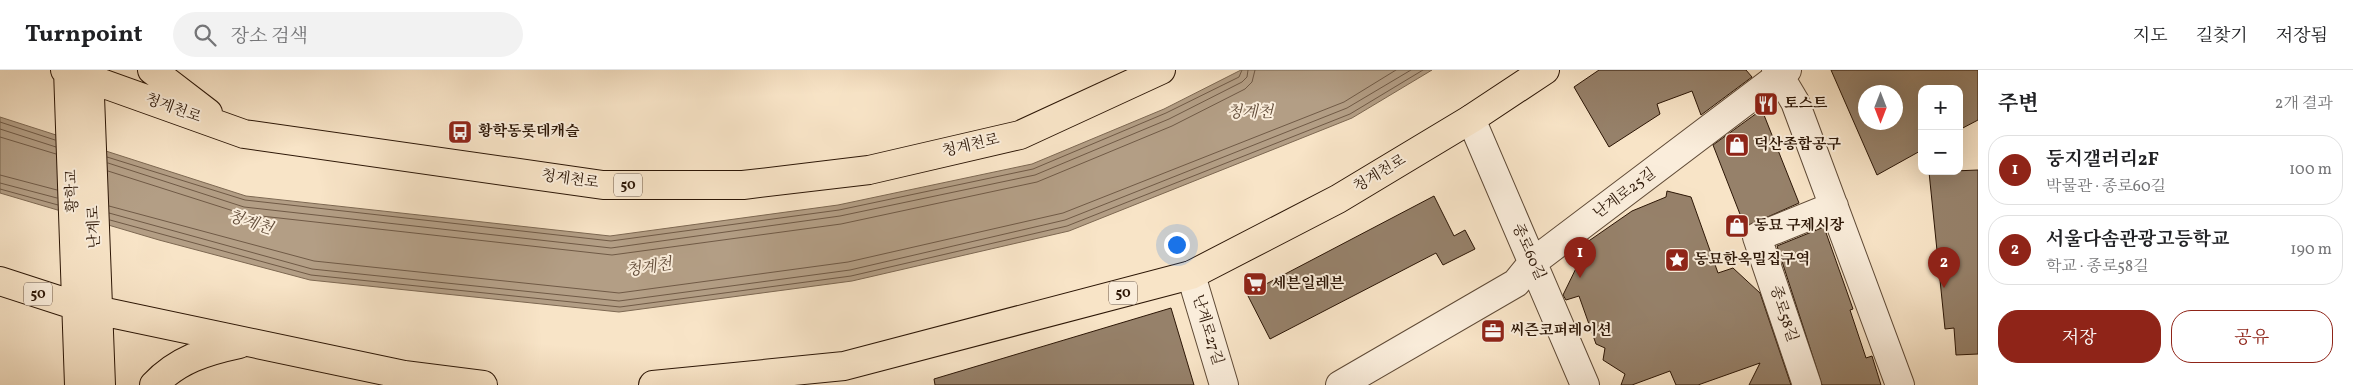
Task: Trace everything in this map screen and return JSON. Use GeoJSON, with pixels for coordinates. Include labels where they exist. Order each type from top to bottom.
{"type":"FeatureCollection","features":[{"type":"Feature","properties":{"kind":"main road"},"geometry":{"type":"LineString","coordinates":[[152,70],[229,129]]}},
{"type":"Feature","properties":{"kind":"main road","name":"청계천로"},"geometry":{"type":"LineString","coordinates":[[77,79],[244,134],[604,185],[742,185],[869,170],[1020,135],[1160,70]]}},
{"type":"Feature","properties":{"kind":"main road","name":"청계천로"},"geometry":{"type":"LineString","coordinates":[[653,385],[844,366],[1191,276],[1338,199],[1471,119],[1545,70]]}},
{"type":"Feature","properties":{"kind":"main road","name":"황학교"},"geometry":{"type":"LineString","coordinates":[[77,79],[88,298]]}},
{"type":"Feature","properties":{"kind":"main road","name":"50"},"geometry":{"type":"LineString","coordinates":[[0,281],[88,298],[246,342],[404,375],[483,385]]}},
{"type":"Feature","properties":{"kind":"main road"},"geometry":{"type":"LineString","coordinates":[[79,385],[88,298]]}},
{"type":"Feature","properties":{"kind":"main road"},"geometry":{"type":"LineString","coordinates":[[88,298],[101,385]]}},
{"type":"Feature","properties":{"kind":"main road"},"geometry":{"type":"LineString","coordinates":[[154,385],[166,373],[191,358],[205,352],[246,342]]}},
{"type":"Feature","properties":{"kind":"street"},"geometry":{"type":"LineString","coordinates":[[1781,72],[1795,102],[1900,385]]}},
{"type":"Feature","properties":{"kind":"street","name":"난계로25길"},"geometry":{"type":"LineString","coordinates":[[1340,385],[1516,283],[1533,262],[1781,72]]}},
{"type":"Feature","properties":{"kind":"street","name":"종로60길"},"geometry":{"type":"LineString","coordinates":[[1471,119],[1585,385]]}},
{"type":"Feature","properties":{"kind":"street","name":"종로58길"},"geometry":{"type":"LineString","coordinates":[[1806,385],[1758,237],[1834,206]]}},
{"type":"Feature","properties":{"kind":"street","name":"난계로27길"},"geometry":{"type":"LineString","coordinates":[[1191,276],[1224,385]]}},
{"type":"Feature","properties":{"kind":"water","name":"청계천"},"geometry":{"type":"Polygon","coordinates":[[[1241,70],[1432,70],[1352,118],[1069,231],[852,281],[619,312],[310,280],[159,240],[0,193],[0,117],[246,196],[610,236],[838,205],[1032,164],[1164,109],[1241,70]]]}},
{"type":"Feature","properties":{"kind":"building"},"geometry":{"type":"Polygon","coordinates":[[[1599,70],[1746,70],[1752,77],[1701,115],[1692,91],[1657,104],[1660,114],[1609,147],[1574,87],[1599,70]]]}},
{"type":"Feature","properties":{"kind":"building"},"geometry":{"type":"Polygon","coordinates":[[[1831,70],[1978,70],[1978,120],[1963,128],[1963,85],[1918,85],[1918,152],[1877,175],[1831,70]]]}},
{"type":"Feature","properties":{"kind":"building"},"geometry":{"type":"Polygon","coordinates":[[[1757,113],[1764,115],[1799,203],[1745,227],[1713,145],[1757,113]]]}},
{"type":"Feature","properties":{"kind":"building"},"geometry":{"type":"Polygon","coordinates":[[[1978,170],[1978,354],[1956,355],[1954,328],[1945,329],[1929,175],[1963,175],[1963,171],[1978,170]]]}},
{"type":"Feature","properties":{"kind":"building","name":"동묘한옥밀집구역"},"geometry":{"type":"Polygon","coordinates":[[[1667,191],[1691,197],[1718,273],[1733,268],[1760,293],[1791,385],[1749,385],[1760,363],[1698,385],[1676,385],[1670,371],[1632,385],[1621,385],[1625,374],[1603,360],[1605,348],[1596,344],[1579,296],[1566,300],[1563,295],[1583,254],[1580,247],[1632,211],[1666,197],[1667,191]]]}},
{"type":"Feature","properties":{"kind":"building"},"geometry":{"type":"Polygon","coordinates":[[[1434,196],[1454,236],[1465,230],[1475,249],[1443,265],[1436,253],[1270,339],[1247,294],[1434,196]]]}},
{"type":"Feature","properties":{"kind":"building"},"geometry":{"type":"Polygon","coordinates":[[[1824,227],[1853,309],[1850,310],[1866,358],[1872,356],[1881,385],[1822,385],[1777,246],[1824,227]]]}},
{"type":"Feature","properties":{"kind":"building"},"geometry":{"type":"Polygon","coordinates":[[[1171,308],[1194,385],[935,385],[934,379],[1171,308]]]}},
{"type":"Feature","properties":{"kind":"place","name":"토스트"},"geometry":{"type":"Point","coordinates":[1766,104]}},
{"type":"Feature","properties":{"kind":"place","name":"황학동롯데캐슬"},"geometry":{"type":"Point","coordinates":[460,132]}},
{"type":"Feature","properties":{"kind":"place","name":"덕산종합공구"},"geometry":{"type":"Point","coordinates":[1737,145]}},
{"type":"Feature","properties":{"kind":"place","name":"동묘 구제시장"},"geometry":{"type":"Point","coordinates":[1737,226]}},
{"type":"Feature","properties":{"kind":"place","name":"동묘한옥밀집구역"},"geometry":{"type":"Point","coordinates":[1677,260]}},
{"type":"Feature","properties":{"kind":"place","name":"둥지갤러리2F"},"geometry":{"type":"Point","coordinates":[1580,278]}},
{"type":"Feature","properties":{"kind":"place","name":"세븐일레븐"},"geometry":{"type":"Point","coordinates":[1255,284]}},
{"type":"Feature","properties":{"kind":"place","name":"서울다솜관광고등학교"},"geometry":{"type":"Point","coordinates":[1944,288]}},
{"type":"Feature","properties":{"kind":"place","name":"씨즌코퍼레이션"},"geometry":{"type":"Point","coordinates":[1493,331]}}]}
